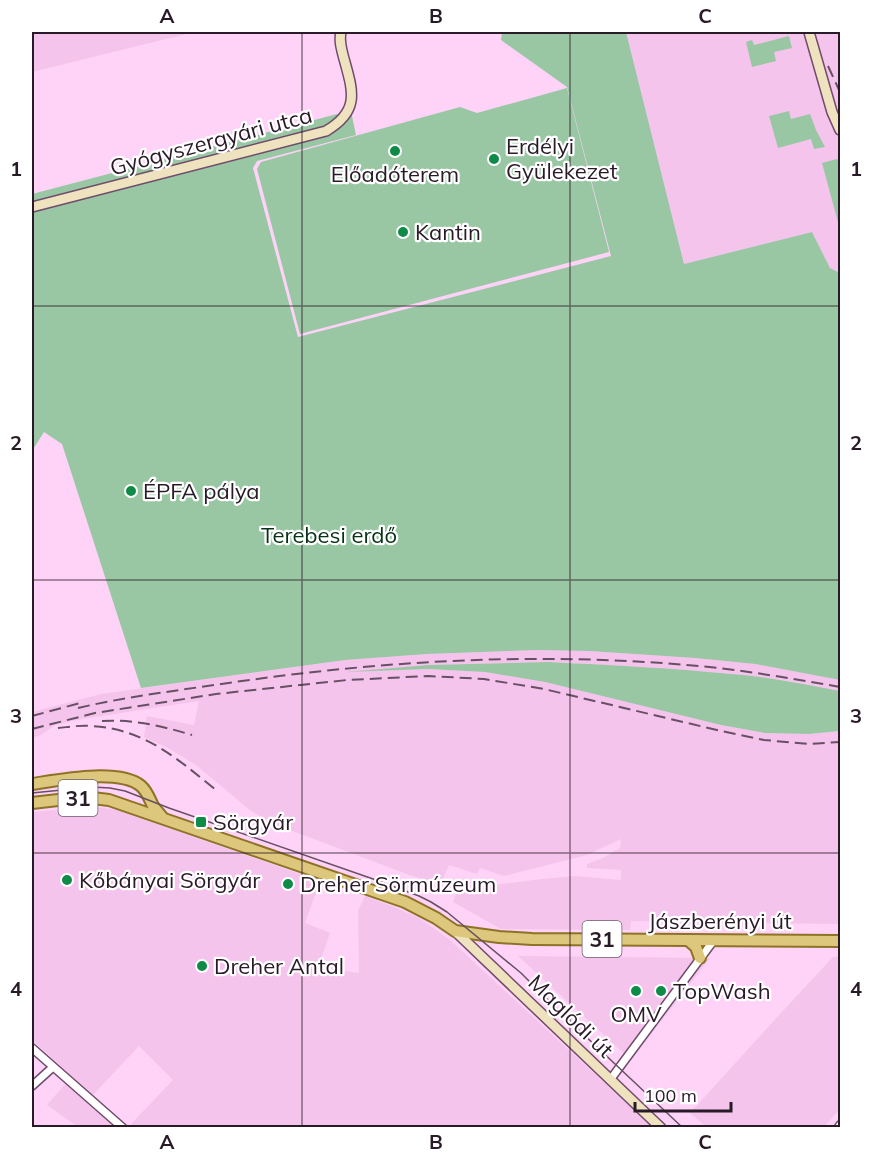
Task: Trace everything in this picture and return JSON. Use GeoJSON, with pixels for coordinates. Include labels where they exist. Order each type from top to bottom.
{"type":"FeatureCollection","features":[{"type":"Feature","properties":{"kind":"main road","name":"31"},"geometry":{"type":"LineString","coordinates":[[32,784],[94,776],[129,780],[145,790]]}},
{"type":"Feature","properties":{"kind":"main road"},"geometry":{"type":"LineString","coordinates":[[124,804],[139,802],[143,799],[145,790]]}},
{"type":"Feature","properties":{"kind":"main road"},"geometry":{"type":"LineString","coordinates":[[145,790],[162,817]]}},
{"type":"Feature","properties":{"kind":"main road","name":"31"},"geometry":{"type":"LineString","coordinates":[[32,803],[84,797],[124,804],[405,902],[455,931]]}},
{"type":"Feature","properties":{"kind":"main road","name":"Jászberényi út"},"geometry":{"type":"LineString","coordinates":[[455,931],[532,939],[840,941]]}},
{"type":"Feature","properties":{"kind":"main road"},"geometry":{"type":"LineString","coordinates":[[688,940],[696,947],[700,958]]}},
{"type":"Feature","properties":{"kind":"street","name":"Gyógyszergyári utca"},"geometry":{"type":"LineString","coordinates":[[32,207],[326,131],[338,124],[351,103],[352,92],[340,46],[341,32]]}},
{"type":"Feature","properties":{"kind":"street"},"geometry":{"type":"LineString","coordinates":[[809,32],[832,112],[840,130]]}},
{"type":"Feature","properties":{"kind":"street","name":"Maglódi út"},"geometry":{"type":"LineString","coordinates":[[455,931],[661,1128]]}},
{"type":"Feature","properties":{"kind":"street"},"geometry":{"type":"LineString","coordinates":[[610,1080],[714,940]]}},
{"type":"Feature","properties":{"kind":"street"},"geometry":{"type":"LineString","coordinates":[[32,1048],[123,1128]]}},
{"type":"Feature","properties":{"kind":"street"},"geometry":{"type":"LineString","coordinates":[[32,1086],[53,1067]]}},
{"type":"Feature","properties":{"kind":"shaded area"},"geometry":{"type":"Polygon","coordinates":[[[32,32],[195,32],[32,72],[32,32]]]}},
{"type":"Feature","properties":{"kind":"shaded area"},"geometry":{"type":"Polygon","coordinates":[[[626,32],[840,32],[840,273],[830,268],[812,232],[684,264],[626,32]]]}},
{"type":"Feature","properties":{"kind":"shaded area"},"geometry":{"type":"Polygon","coordinates":[[[538,650],[695,658],[755,664],[840,680],[840,691],[796,682],[734,674],[548,662],[428,665],[366,671],[428,669],[485,672],[545,682],[721,725],[765,733],[809,734],[840,731],[840,924],[631,921],[630,930],[501,929],[453,902],[456,894],[479,887],[575,876],[621,880],[621,870],[587,868],[587,864],[620,848],[621,839],[587,855],[504,876],[480,868],[477,874],[449,865],[442,881],[432,881],[412,876],[274,824],[251,811],[196,765],[144,737],[147,716],[194,725],[199,701],[82,719],[55,725],[41,735],[32,738],[32,712],[101,694],[345,660],[538,650]]]}},
{"type":"Feature","properties":{"kind":"shaded area"},"geometry":{"type":"Polygon","coordinates":[[[91,807],[114,809],[320,881],[305,923],[330,933],[315,976],[339,970],[359,973],[358,911],[365,896],[419,918],[449,939],[652,1127],[135,1127],[131,1124],[173,1080],[139,1046],[93,1095],[32,1040],[32,812],[91,807]]]}},
{"type":"Feature","properties":{"kind":"shaded area"},"geometry":{"type":"Polygon","coordinates":[[[518,956],[710,958],[631,1060],[518,956]]]}},
{"type":"Feature","properties":{"kind":"shaded area"},"geometry":{"type":"Polygon","coordinates":[[[833,957],[840,957],[840,1109],[824,1127],[706,1127],[690,1113],[833,957]]]}},
{"type":"Feature","properties":{"kind":"shaded area"},"geometry":{"type":"Polygon","coordinates":[[[65,1084],[114,1127],[78,1127],[47,1105],[65,1084]]]}},
{"type":"Feature","properties":{"kind":"green space","name":"Terebesi erdő"},"geometry":{"type":"Polygon","coordinates":[[[502,32],[626,32],[684,264],[812,232],[830,268],[840,273],[840,680],[755,664],[695,658],[538,650],[345,660],[141,688],[62,444],[44,432],[32,451],[32,194],[341,113],[348,97],[356,135],[257,161],[253,168],[298,337],[611,256],[567,87],[501,40],[502,32]]]}},
{"type":"Feature","properties":{"kind":"green space"},"geometry":{"type":"Polygon","coordinates":[[[789,36],[792,48],[774,52],[776,61],[752,67],[746,42],[752,40],[754,45],[789,36]]]}},
{"type":"Feature","properties":{"kind":"green space"},"geometry":{"type":"Polygon","coordinates":[[[567,88],[609,252],[300,334],[257,169],[261,162],[460,107],[477,113],[567,88]]]}},
{"type":"Feature","properties":{"kind":"green space"},"geometry":{"type":"Polygon","coordinates":[[[789,111],[791,119],[810,114],[825,147],[814,149],[811,139],[778,148],[769,116],[789,111]]]}},
{"type":"Feature","properties":{"kind":"green space"},"geometry":{"type":"Polygon","coordinates":[[[837,159],[840,164],[839,226],[822,163],[837,159]]]}},
{"type":"Feature","properties":{"kind":"green space"},"geometry":{"type":"Polygon","coordinates":[[[548,662],[746,675],[840,691],[840,731],[809,734],[765,733],[721,725],[545,682],[485,672],[428,669],[346,672],[428,665],[548,662]]]}},
{"type":"Feature","properties":{"kind":"tram line"},"geometry":{"type":"LineString","coordinates":[[32,793],[92,787],[125,791],[376,880],[431,902],[447,912],[521,973],[683,1128]]}},
{"type":"Feature","properties":{"kind":"railway"},"geometry":{"type":"LineString","coordinates":[[828,66],[840,92]]}},
{"type":"Feature","properties":{"kind":"railway"},"geometry":{"type":"LineString","coordinates":[[78,708],[117,700],[296,674],[476,660],[537,659],[658,663],[719,668],[840,687]]}},
{"type":"Feature","properties":{"kind":"railway"},"geometry":{"type":"LineString","coordinates":[[32,729],[95,713],[216,694],[347,680],[428,676],[484,679],[544,689],[764,740],[809,744],[840,742]]}},
{"type":"Feature","properties":{"kind":"railway"},"geometry":{"type":"LineString","coordinates":[[32,716],[84,702]]}},
{"type":"Feature","properties":{"kind":"railway"},"geometry":{"type":"LineString","coordinates":[[102,721],[147,724],[192,735]]}},
{"type":"Feature","properties":{"kind":"railway"},"geometry":{"type":"LineString","coordinates":[[58,728],[79,726],[110,728],[144,739],[173,756],[216,790]]}},
{"type":"Feature","properties":{"kind":"place","name":"Előadóterem"},"geometry":{"type":"Point","coordinates":[395,151]}},
{"type":"Feature","properties":{"kind":"place","name":"Erdélyi Gyülekezet"},"geometry":{"type":"Point","coordinates":[494,159]}},
{"type":"Feature","properties":{"kind":"place","name":"Kantin"},"geometry":{"type":"Point","coordinates":[403,232]}},
{"type":"Feature","properties":{"kind":"place","name":"ÉPFA pálya"},"geometry":{"type":"Point","coordinates":[131,491]}},
{"type":"Feature","properties":{"kind":"place","name":"Sörgyár"},"geometry":{"type":"Point","coordinates":[201,822]}},
{"type":"Feature","properties":{"kind":"place","name":"Kőbányai Sörgyár"},"geometry":{"type":"Point","coordinates":[67,880]}},
{"type":"Feature","properties":{"kind":"place","name":"Dreher Sörmúzeum"},"geometry":{"type":"Point","coordinates":[288,884]}},
{"type":"Feature","properties":{"kind":"place","name":"Dreher Antal"},"geometry":{"type":"Point","coordinates":[202,966]}},
{"type":"Feature","properties":{"kind":"place","name":"OMV"},"geometry":{"type":"Point","coordinates":[636,991]}},
{"type":"Feature","properties":{"kind":"place","name":"TopWash"},"geometry":{"type":"Point","coordinates":[661,991]}}]}
